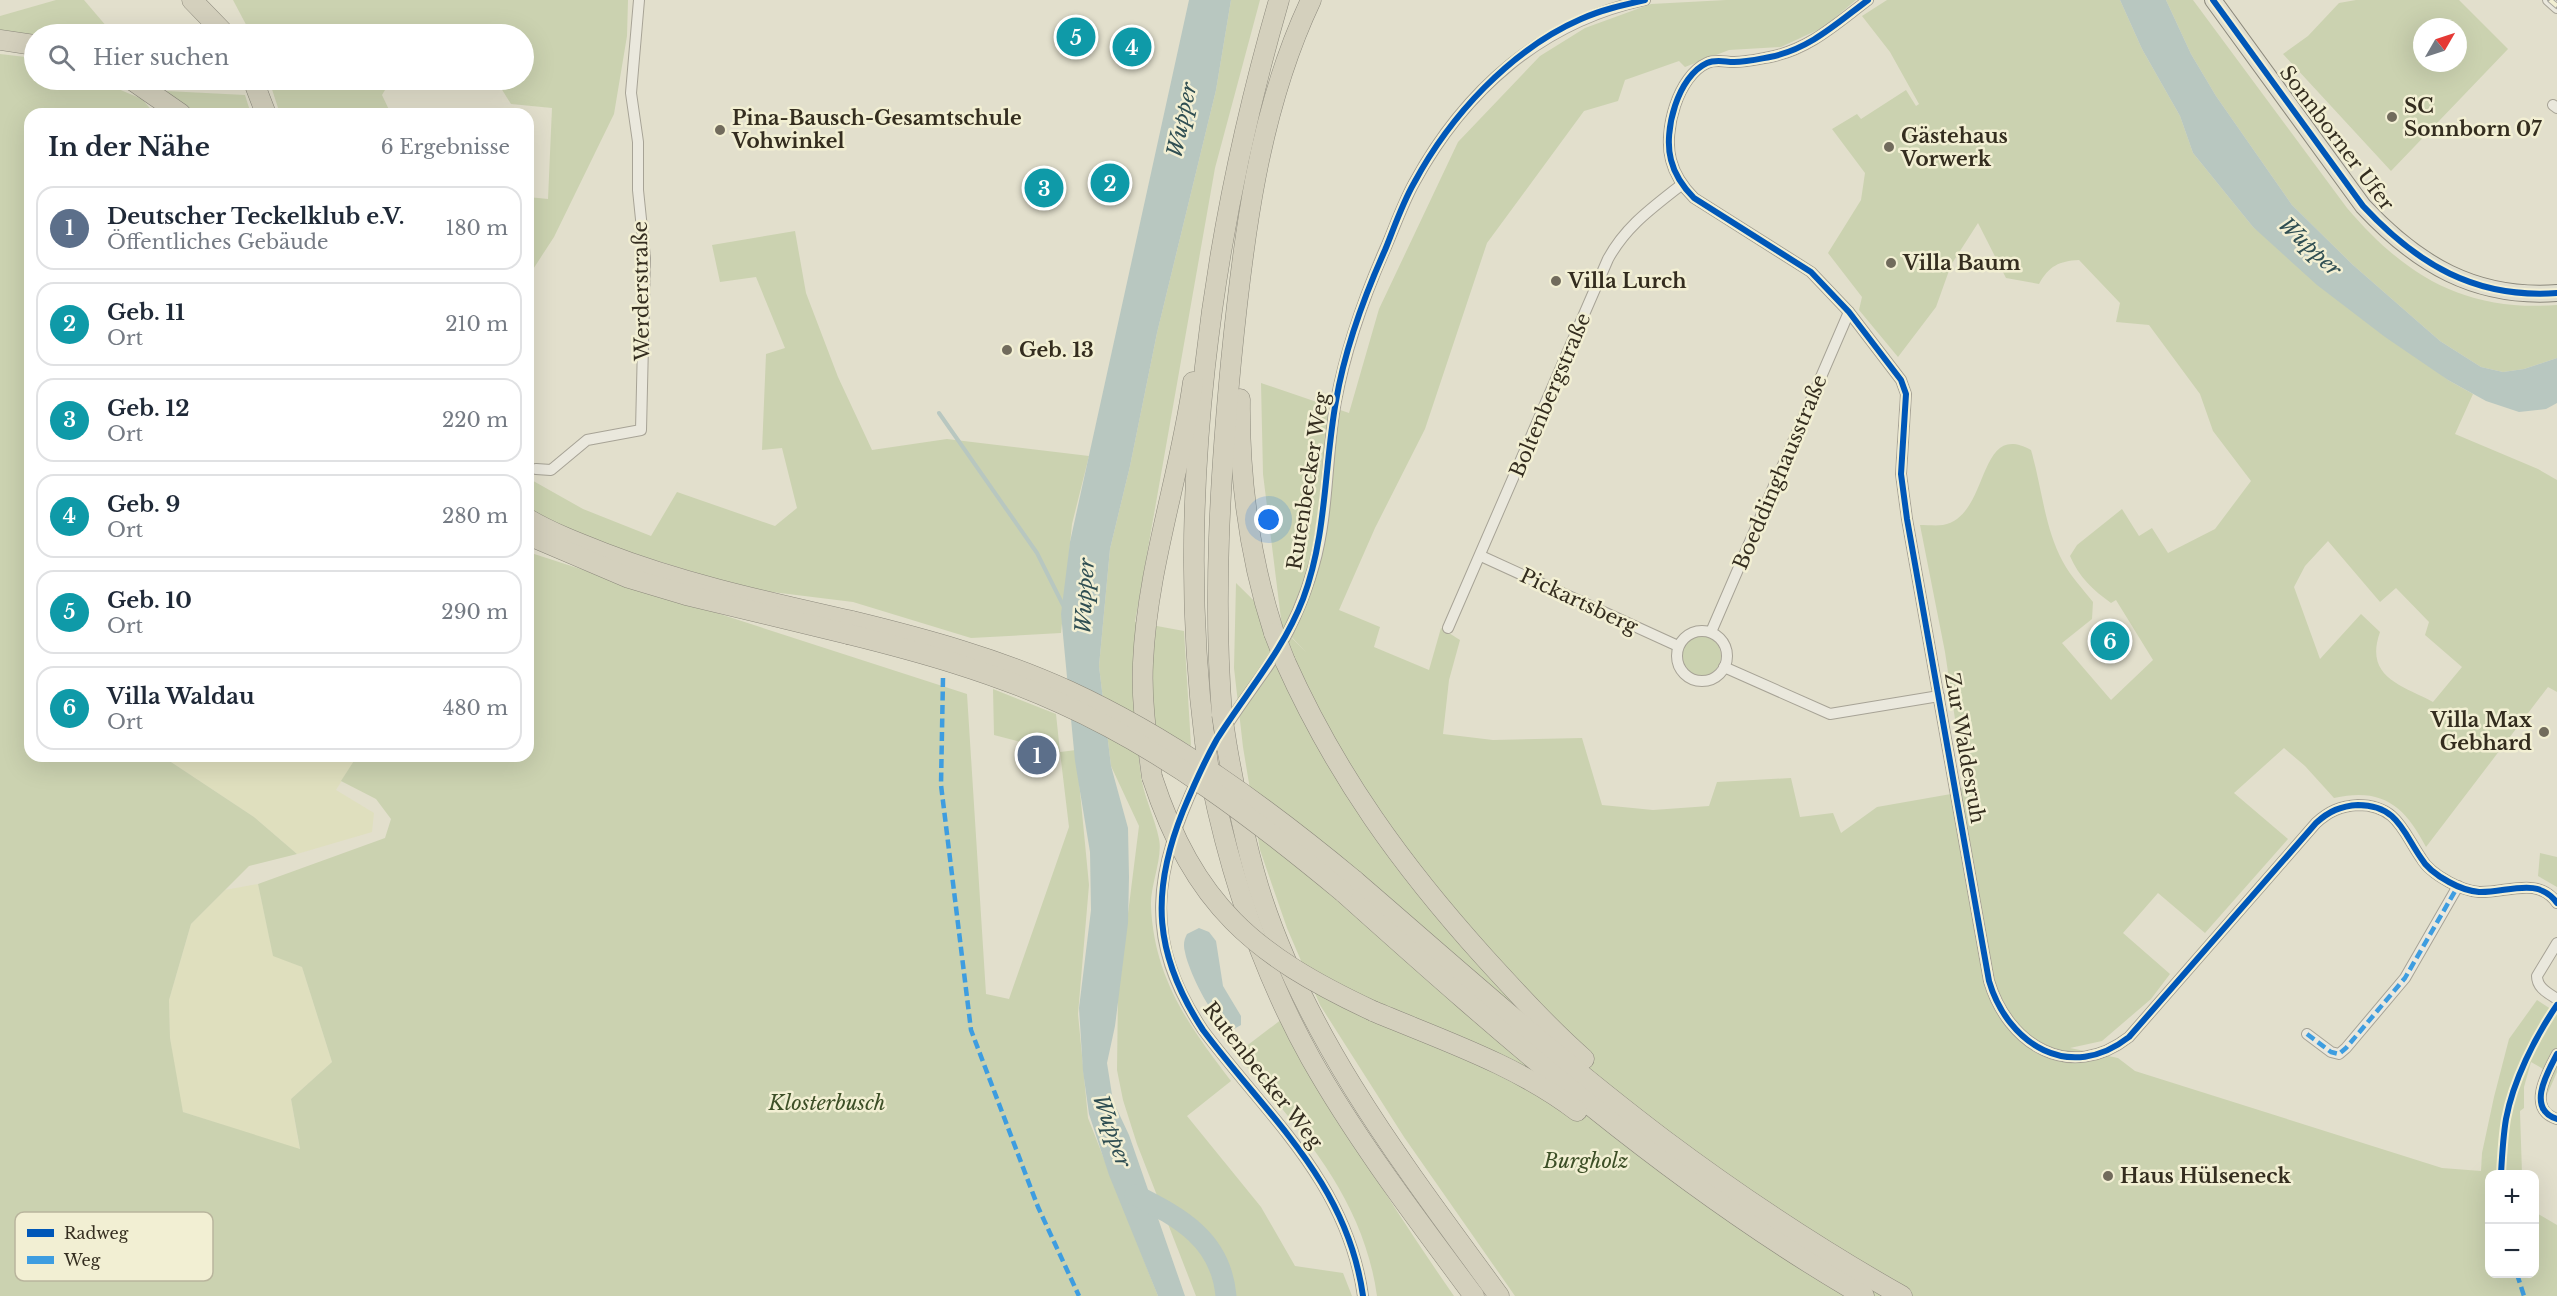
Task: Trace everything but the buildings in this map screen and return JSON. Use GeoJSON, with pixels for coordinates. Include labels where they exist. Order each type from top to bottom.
{"type":"FeatureCollection","features":[{"type":"Feature","properties":{"kind":"highway"},"geometry":{"type":"LineString","coordinates":[[192,0],[215,24]]}},
{"type":"Feature","properties":{"kind":"highway"},"geometry":{"type":"LineString","coordinates":[[1279,0],[1242,146],[1209,326],[1194,556],[1197,660],[1210,778],[1239,894],[1266,967],[1290,1017],[1336,1101],[1373,1158],[1473,1296]]}},
{"type":"Feature","properties":{"kind":"highway"},"geometry":{"type":"LineString","coordinates":[[1312,0],[1280,108],[1256,224],[1246,307],[1240,391],[1239,445],[1243,498],[1256,571],[1274,633],[1314,723],[1347,781],[1374,821],[1434,900],[1518,994],[1571,1047],[1638,1106],[1664,1139]]}},
{"type":"Feature","properties":{"kind":"highway"},"geometry":{"type":"LineString","coordinates":[[1312,0],[1298,28],[1274,103],[1258,168],[1245,242],[1222,471],[1217,609],[1222,715],[1241,825],[1262,898],[1301,993],[1353,1091],[1499,1296]]}},
{"type":"Feature","properties":{"kind":"highway"},"geometry":{"type":"LineString","coordinates":[[0,40],[24,44]]}},
{"type":"Feature","properties":{"kind":"highway"},"geometry":{"type":"LineString","coordinates":[[146,90],[172,108]]}},
{"type":"Feature","properties":{"kind":"highway"},"geometry":{"type":"LineString","coordinates":[[257,90],[264,108]]}},
{"type":"Feature","properties":{"kind":"highway"},"geometry":{"type":"LineString","coordinates":[[1209,326],[1197,349],[1188,416],[1159,546],[1143,662],[1144,717],[1152,777],[1164,814],[1179,848],[1220,907],[1242,931],[1268,952],[1324,987],[1531,1081],[1566,1103],[1637,1157],[1671,1169]]}},
{"type":"Feature","properties":{"kind":"highway"},"geometry":{"type":"LineString","coordinates":[[534,522],[573,541],[634,564],[693,582],[850,627],[981,656],[1093,702],[1147,731],[1223,780],[1348,886],[1480,989],[1664,1139],[1778,1220],[1902,1296]]}},
{"type":"Feature","properties":{"kind":"highway"},"geometry":{"type":"LineString","coordinates":[[534,538],[652,585],[774,618],[850,627]]}},
{"type":"Feature","properties":{"kind":"highway"},"geometry":{"type":"LineString","coordinates":[[1348,886],[1467,1004],[1591,1108],[1671,1169],[1764,1234],[1864,1296]]}},
{"type":"Feature","properties":{"kind":"main road","name":"Sonnborner Ufer"},"geometry":{"type":"LineString","coordinates":[[2213,0],[2363,206],[2390,234],[2430,265],[2472,284],[2527,294],[2557,293]]}},
{"type":"Feature","properties":{"kind":"street","name":"Werderstraße"},"geometry":{"type":"LineString","coordinates":[[536,469],[551,470],[587,440],[641,430],[645,258],[638,190],[638,142],[631,93],[639,0]]}},
{"type":"Feature","properties":{"kind":"street","name":"Rutenbecker Weg"},"geometry":{"type":"LineString","coordinates":[[1363,1296],[1348,1235],[1324,1184],[1304,1153],[1203,1030],[1172,974],[1162,932],[1160,903],[1168,854],[1189,797],[1217,740],[1270,663],[1303,600],[1314,564],[1323,520],[1330,440],[1343,369],[1360,306],[1413,184],[1452,126],[1482,90],[1526,52],[1554,32],[1582,18],[1620,5],[1645,0]]}},
{"type":"Feature","properties":{"kind":"street","name":"Zur Waldesruh"},"geometry":{"type":"LineString","coordinates":[[1868,0],[1820,38],[1805,45],[1773,56],[1736,62],[1713,62],[1696,71],[1676,103],[1670,128],[1669,154],[1681,185],[1694,198],[1808,270],[1849,312],[1904,387],[1902,486],[1987,969],[1995,998],[2010,1023],[2032,1045],[2051,1053],[2070,1057],[2094,1055],[2119,1045],[2129,1037],[2316,823],[2336,809],[2347,806],[2367,805],[2388,813],[2405,829],[2428,867],[2458,886],[2480,892],[2536,887],[2546,891],[2557,903]]}},
{"type":"Feature","properties":{"kind":"street"},"geometry":{"type":"LineString","coordinates":[[2548,0],[2557,8]]}},
{"type":"Feature","properties":{"kind":"street","name":"Boltenbergstraße"},"geometry":{"type":"LineString","coordinates":[[1448,628],[1618,241],[1644,213],[1681,185]]}},
{"type":"Feature","properties":{"kind":"street","name":"Boeddinghausstraße"},"geometry":{"type":"LineString","coordinates":[[1711,632],[1849,312]]}},
{"type":"Feature","properties":{"kind":"street","name":"Pickartsberg"},"geometry":{"type":"LineString","coordinates":[[1480,556],[1678,646]]}},
{"type":"Feature","properties":{"kind":"street"},"geometry":{"type":"LineString","coordinates":[[1695,631],[1711,632],[1725,646],[1724,667],[1712,679],[1696,680],[1688,677],[1677,663],[1678,646],[1688,634],[1695,631]]}},
{"type":"Feature","properties":{"kind":"street"},"geometry":{"type":"LineString","coordinates":[[1724,667],[1830,714],[1939,696]]}},
{"type":"Feature","properties":{"kind":"street"},"geometry":{"type":"LineString","coordinates":[[2307,1034],[2331,1052],[2339,1054],[2346,1048],[2405,978],[2458,886]]}},
{"type":"Feature","properties":{"kind":"street"},"geometry":{"type":"LineString","coordinates":[[2557,943],[2537,976],[2540,987],[2557,999]]}},
{"type":"Feature","properties":{"kind":"street"},"geometry":{"type":"LineString","coordinates":[[2557,1054],[2544,1079],[2540,1096],[2545,1111],[2557,1119]]}},
{"type":"Feature","properties":{"kind":"green space"},"geometry":{"type":"Polygon","coordinates":[[[56,0],[84,0],[104,24],[24,24],[24,34],[0,31],[0,16],[56,0]]]}},
{"type":"Feature","properties":{"kind":"green space"},"geometry":{"type":"Polygon","coordinates":[[[233,0],[628,0],[627,36],[614,114],[554,237],[534,268],[534,198],[548,199],[552,108],[511,104],[502,90],[534,90],[534,24],[246,24],[233,0]]]}},
{"type":"Feature","properties":{"kind":"green space"},"geometry":{"type":"Polygon","coordinates":[[[1231,0],[1260,0],[1215,168],[1135,622],[1184,631],[1191,746],[1135,714],[1142,782],[1160,847],[1151,906],[1159,956],[1176,1000],[1201,1041],[1231,1081],[1187,1116],[1261,1207],[1295,1266],[1343,1273],[1352,1296],[1196,1296],[1137,1144],[1123,1100],[1117,1070],[1118,993],[1139,826],[1111,766],[1099,666],[1110,549],[1130,466],[1157,333],[1216,90],[1231,0]]]}},
{"type":"Feature","properties":{"kind":"green space","name":"Burgholz"},"geometry":{"type":"Polygon","coordinates":[[[1726,0],[1856,0],[1824,27],[1781,47],[1729,50],[1685,67],[1679,61],[1625,80],[1618,101],[1584,111],[1487,243],[1425,429],[1375,528],[1339,610],[1380,627],[1374,647],[1429,670],[1441,628],[1460,640],[1449,680],[1443,734],[1493,740],[1582,738],[1602,805],[1653,810],[1709,806],[1717,782],[1791,778],[1800,817],[1833,813],[1841,833],[1877,807],[1951,794],[1965,786],[1945,652],[1920,525],[1943,525],[1958,518],[1969,505],[1992,458],[2001,447],[2013,444],[2031,450],[2047,521],[2057,549],[2070,573],[2093,602],[2092,619],[2062,643],[2111,700],[2153,660],[2116,600],[2111,603],[2092,588],[2082,577],[2070,556],[2077,545],[2122,509],[2139,536],[2152,528],[2168,553],[2215,529],[2251,481],[2213,431],[2200,394],[2149,325],[2116,322],[2120,303],[2079,260],[2055,266],[2039,284],[2006,278],[1978,223],[1951,265],[1936,307],[1898,357],[1859,310],[1862,297],[1828,253],[1861,200],[1865,173],[1832,129],[1857,114],[1861,119],[1906,90],[1916,106],[1919,104],[1890,52],[1862,16],[1887,0],[2120,0],[2142,49],[2180,116],[2193,153],[2253,227],[2448,380],[2473,394],[2455,434],[2538,469],[2557,480],[2557,692],[2548,687],[2426,847],[2410,820],[2390,803],[2366,795],[2334,798],[2305,766],[2284,748],[2234,793],[2288,839],[2205,933],[2158,893],[2123,933],[2170,974],[2151,999],[2102,1041],[2070,1048],[2118,1058],[2135,1071],[2442,1168],[2481,1171],[2482,1153],[2509,1039],[2537,1000],[2557,1013],[2557,1072],[2547,1095],[2550,1073],[2531,1062],[2524,1087],[2524,1108],[2520,1111],[2522,1170],[2485,1170],[2485,1278],[2539,1278],[2539,1214],[2557,1225],[2557,1296],[1515,1296],[1404,1137],[1320,1005],[1287,928],[1260,850],[1243,747],[1234,668],[1236,583],[1306,652],[1282,627],[1263,474],[1261,383],[1349,413],[1379,309],[1458,142],[1540,56],[1585,28],[1651,4],[1726,0]],[[2328,541],[2305,566],[2294,587],[2320,659],[2361,614],[2380,632],[2376,647],[2377,660],[2388,678],[2433,702],[2462,667],[2425,635],[2429,622],[2396,588],[2380,602],[2328,541]]]}},
{"type":"Feature","properties":{"kind":"green space"},"geometry":{"type":"Polygon","coordinates":[[[2166,0],[2193,0],[2347,208],[2391,253],[2439,285],[2465,295],[2524,306],[2557,305],[2557,358],[2524,369],[2503,372],[2481,367],[2440,341],[2353,265],[2292,205],[2216,96],[2191,54],[2166,0]]]}},
{"type":"Feature","properties":{"kind":"green space","name":"SC Sonnborn 07"},"geometry":{"type":"Polygon","coordinates":[[[2356,0],[2459,0],[2508,49],[2391,171],[2283,54],[2308,36],[2339,3],[2356,0]]]}},
{"type":"Feature","properties":{"kind":"green space","name":"Klosterbusch"},"geometry":{"type":"Polygon","coordinates":[[[0,54],[24,57],[24,90],[121,90],[142,99],[150,108],[24,108],[24,762],[171,762],[254,817],[297,854],[249,866],[191,924],[169,1000],[170,1038],[183,1112],[300,1149],[291,1099],[332,1062],[302,967],[273,956],[258,884],[385,838],[391,819],[376,799],[341,781],[353,762],[534,762],[534,554],[967,694],[986,994],[1009,999],[1069,827],[1060,752],[1076,750],[1089,885],[1078,1014],[1088,1118],[1158,1296],[0,1296],[0,54]]]}},
{"type":"Feature","properties":{"kind":"green space"},"geometry":{"type":"Polygon","coordinates":[[[272,90],[385,90],[382,95],[388,108],[278,108],[272,90]]]}},
{"type":"Feature","properties":{"kind":"green space"},"geometry":{"type":"Polygon","coordinates":[[[166,91],[245,95],[249,108],[186,108],[166,91]]]}},
{"type":"Feature","properties":{"kind":"green space"},"geometry":{"type":"Polygon","coordinates":[[[795,231],[806,293],[838,377],[872,450],[947,439],[1089,456],[1072,524],[1061,633],[971,638],[853,602],[748,589],[613,547],[534,514],[534,481],[583,509],[651,536],[677,492],[775,526],[797,508],[782,448],[762,450],[766,354],[785,348],[756,277],[720,282],[712,245],[795,231]]]}},
{"type":"Feature","properties":{"kind":"green space"},"geometry":{"type":"Polygon","coordinates":[[[1701,636],[1715,642],[1721,656],[1715,670],[1701,676],[1687,670],[1681,656],[1687,642],[1701,636]]]}},
{"type":"Feature","properties":{"kind":"green space"},"geometry":{"type":"Polygon","coordinates":[[[993,689],[1056,714],[1060,752],[994,735],[993,689]]]}},
{"type":"Feature","properties":{"kind":"green space"},"geometry":{"type":"Polygon","coordinates":[[[171,762],[353,762],[336,790],[374,813],[372,832],[297,854],[254,817],[171,762]]]}},
{"type":"Feature","properties":{"kind":"green space"},"geometry":{"type":"Polygon","coordinates":[[[2540,853],[2557,857],[2557,887],[2538,876],[2540,853]]]}},
{"type":"Feature","properties":{"kind":"green space"},"geometry":{"type":"Polygon","coordinates":[[[258,884],[273,955],[302,967],[332,1062],[291,1099],[300,1150],[183,1112],[178,1092],[170,1038],[169,1000],[191,924],[225,890],[258,884]]]}},
{"type":"Feature","properties":{"kind":"green space"},"geometry":{"type":"Polygon","coordinates":[[[1282,1019],[1365,1160],[1408,1229],[1454,1296],[1377,1296],[1358,1226],[1343,1195],[1304,1136],[1236,1054],[1282,1019]]]}},
{"type":"Feature","properties":{"kind":"water"},"geometry":{"type":"Polygon","coordinates":[[[1189,0],[1231,0],[1216,90],[1157,333],[1130,466],[1110,549],[1099,666],[1111,766],[1128,828],[1129,877],[1128,923],[1115,1026],[1107,1063],[1113,1101],[1129,1135],[1185,1296],[1158,1296],[1109,1175],[1089,1114],[1083,1071],[1079,1008],[1091,910],[1090,852],[1075,761],[1061,614],[1070,542],[1189,0]]]}},
{"type":"Feature","properties":{"kind":"water"},"geometry":{"type":"Polygon","coordinates":[[[2120,0],[2166,0],[2191,54],[2216,96],[2292,205],[2353,265],[2440,341],[2481,367],[2503,372],[2524,369],[2557,358],[2557,403],[2546,409],[2519,412],[2486,401],[2448,380],[2385,337],[2317,285],[2253,227],[2193,153],[2180,116],[2142,49],[2120,0]]]}},
{"type":"Feature","properties":{"kind":"water"},"geometry":{"type":"Polygon","coordinates":[[[1199,928],[1209,932],[1216,941],[1223,986],[1241,1016],[1241,1025],[1234,1029],[1227,1026],[1211,1009],[1187,960],[1184,947],[1185,938],[1187,934],[1199,928]]]}},
{"type":"Feature","properties":{"kind":"waterway"},"geometry":{"type":"LineString","coordinates":[[939,413],[1037,553],[1064,607]]}},
{"type":"Feature","properties":{"kind":"waterway","name":"Wupper"},"geometry":{"type":"LineString","coordinates":[[1135,1195],[1183,1222],[1207,1245],[1223,1277],[1226,1296]]}},
{"type":"Feature","properties":{"kind":"railway"},"geometry":{"type":"LineString","coordinates":[[2550,0],[2557,6]]}},
{"type":"Feature","properties":{"kind":"marked path"},"geometry":{"type":"LineString","coordinates":[[943,678],[941,785],[971,1030],[1038,1207],[1079,1296]]}},
{"type":"Feature","properties":{"kind":"marked path"},"geometry":{"type":"LineString","coordinates":[[2307,1034],[2331,1052],[2339,1054],[2346,1048],[2405,978],[2458,886]]}},
{"type":"Feature","properties":{"kind":"marked path"},"geometry":{"type":"LineString","coordinates":[[2518,1278],[2524,1296]]}},
{"type":"Feature","properties":{"kind":"cycle path"},"geometry":{"type":"LineString","coordinates":[[1363,1296],[1354,1255],[1340,1219],[1322,1185],[1278,1122],[1203,1030],[1187,1002],[1166,949],[1162,923],[1165,869],[1183,811],[1217,739],[1275,654],[1303,599],[1317,550],[1332,426],[1344,362],[1369,287],[1414,183],[1445,133],[1484,88],[1506,67],[1530,48],[1581,19],[1604,10],[1645,0]]}},
{"type":"Feature","properties":{"kind":"cycle path"},"geometry":{"type":"LineString","coordinates":[[1868,0],[1822,34],[1798,48],[1752,60],[1710,62],[1697,70],[1688,80],[1675,106],[1671,120],[1669,148],[1677,176],[1694,198],[1811,272],[1849,312],[1901,380],[1906,394],[1901,474],[1907,519],[1989,981],[1998,1004],[2011,1023],[2026,1039],[2044,1050],[2064,1056],[2085,1057],[2107,1050],[2129,1037],[2316,823],[2331,812],[2346,807],[2371,806],[2390,815],[2403,830],[2426,866],[2456,886],[2479,892],[2531,888],[2541,890],[2557,903]]}},
{"type":"Feature","properties":{"kind":"cycle path"},"geometry":{"type":"LineString","coordinates":[[2213,0],[2363,206],[2383,227],[2426,261],[2449,274],[2500,290],[2557,293]]}},
{"type":"Feature","properties":{"kind":"cycle path"},"geometry":{"type":"LineString","coordinates":[[2501,1170],[2505,1126],[2519,1075],[2533,1045],[2557,1005]]}},
{"type":"Feature","properties":{"kind":"cycle path"},"geometry":{"type":"LineString","coordinates":[[2557,1054],[2544,1080],[2541,1099],[2548,1114],[2557,1119]]}},
{"type":"Feature","properties":{"kind":"place","name":"Geb. 10"},"geometry":{"type":"Point","coordinates":[1076,37]}},
{"type":"Feature","properties":{"kind":"place","name":"Geb. 9"},"geometry":{"type":"Point","coordinates":[1132,47]}},
{"type":"Feature","properties":{"kind":"place","name":"SC Sonnborn 07"},"geometry":{"type":"Point","coordinates":[2392,117]}},
{"type":"Feature","properties":{"kind":"place","name":"Pina-Bausch-Gesamtschule Vohwinkel"},"geometry":{"type":"Point","coordinates":[720,130]}},
{"type":"Feature","properties":{"kind":"place","name":"Gästehaus Vorwerk"},"geometry":{"type":"Point","coordinates":[1889,147]}},
{"type":"Feature","properties":{"kind":"place","name":"Geb. 11"},"geometry":{"type":"Point","coordinates":[1110,183]}},
{"type":"Feature","properties":{"kind":"place","name":"Geb. 12"},"geometry":{"type":"Point","coordinates":[1044,188]}},
{"type":"Feature","properties":{"kind":"place","name":"Villa Baum"},"geometry":{"type":"Point","coordinates":[1891,263]}},
{"type":"Feature","properties":{"kind":"place","name":"Villa Lurch"},"geometry":{"type":"Point","coordinates":[1556,281]}},
{"type":"Feature","properties":{"kind":"place","name":"Geb. 13"},"geometry":{"type":"Point","coordinates":[1007,350]}},
{"type":"Feature","properties":{"kind":"place","name":"Villa Waldau"},"geometry":{"type":"Point","coordinates":[2110,641]}},
{"type":"Feature","properties":{"kind":"place","name":"Villa Max Gebhard"},"geometry":{"type":"Point","coordinates":[2544,732]}},
{"type":"Feature","properties":{"kind":"place","name":"Deutscher Teckelklub e.V."},"geometry":{"type":"Point","coordinates":[1037,755]}},
{"type":"Feature","properties":{"kind":"place","name":"Haus Hülseneck"},"geometry":{"type":"Point","coordinates":[2108,1176]}}]}
